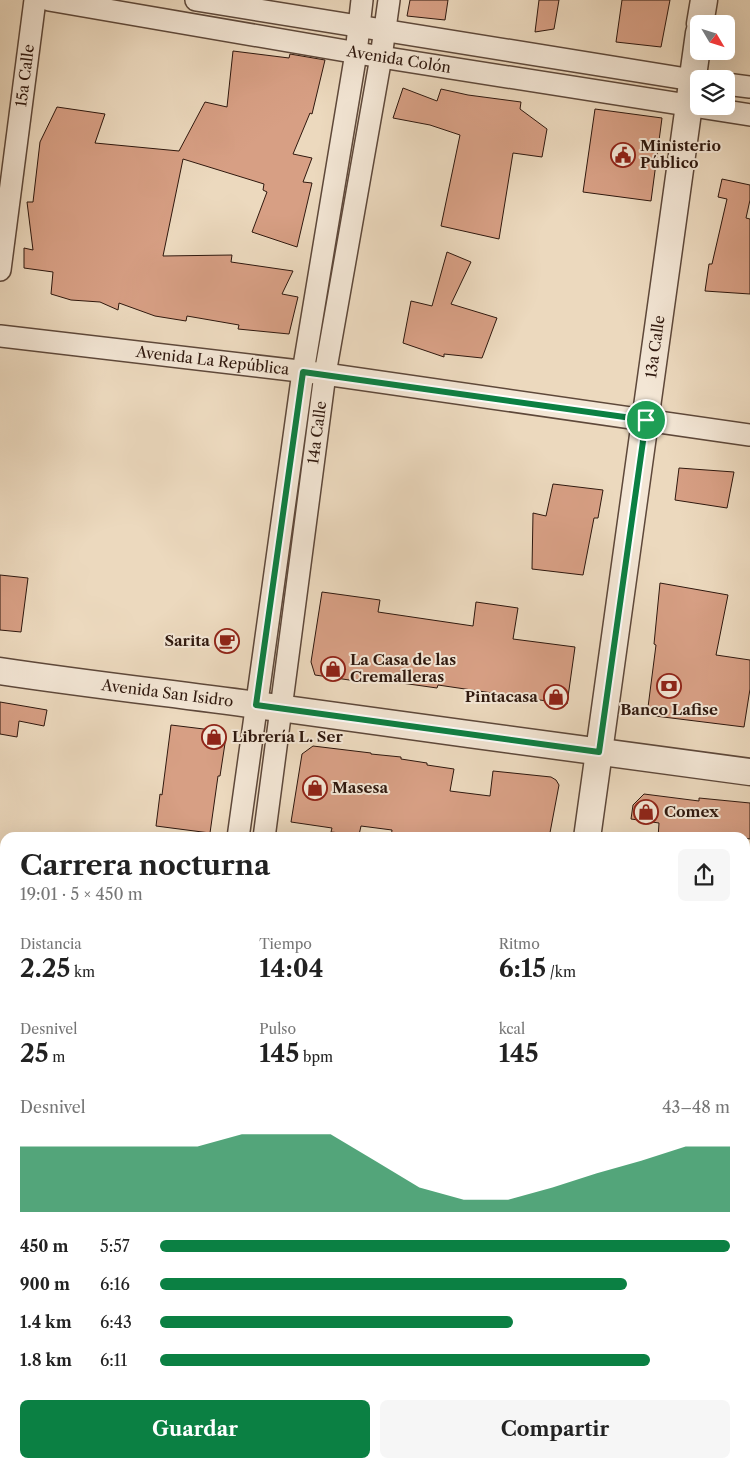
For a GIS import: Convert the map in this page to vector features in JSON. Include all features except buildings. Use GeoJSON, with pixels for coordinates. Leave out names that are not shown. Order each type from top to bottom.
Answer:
{"type":"FeatureCollection","features":[{"type":"Feature","properties":{"kind":"street","name":"15a Calle"},"geometry":{"type":"LineString","coordinates":[[0,270],[35,0]]}},
{"type":"Feature","properties":{"kind":"street","name":"Avenida Colón"},"geometry":{"type":"LineString","coordinates":[[49,0],[356,53],[750,115]]}},
{"type":"Feature","properties":{"kind":"street","name":"Avenida Colón"},"geometry":{"type":"LineString","coordinates":[[196,0],[690,79]]}},
{"type":"Feature","properties":{"kind":"street","name":"14a Calle"},"geometry":{"type":"LineString","coordinates":[[264,832],[269,706],[303,372],[356,53],[362,0]]}},
{"type":"Feature","properties":{"kind":"street","name":"14a Calle"},"geometry":{"type":"LineString","coordinates":[[239,832],[269,706],[381,57],[389,0]]}},
{"type":"Feature","properties":{"kind":"street"},"geometry":{"type":"LineString","coordinates":[[702,15],[704,0]]}},
{"type":"Feature","properties":{"kind":"street"},"geometry":{"type":"LineString","coordinates":[[735,85],[750,87]]}},
{"type":"Feature","properties":{"kind":"street","name":"13a Calle"},"geometry":{"type":"LineString","coordinates":[[588,832],[690,99]]}},
{"type":"Feature","properties":{"kind":"street","name":"Avenida La República"},"geometry":{"type":"LineString","coordinates":[[0,336],[325,374],[750,436]]}},
{"type":"Feature","properties":{"kind":"street","name":"Avenida San Isidro"},"geometry":{"type":"LineString","coordinates":[[0,671],[114,688],[269,706],[750,772]]}},
{"type":"Feature","properties":{"kind":"place","name":"Ministerio Público"},"geometry":{"type":"Point","coordinates":[623,155]}},
{"type":"Feature","properties":{"kind":"place","name":"Sarita"},"geometry":{"type":"Point","coordinates":[227,641]}},
{"type":"Feature","properties":{"kind":"place","name":"La Casa de las Cremalleras"},"geometry":{"type":"Point","coordinates":[333,669]}},
{"type":"Feature","properties":{"kind":"place","name":"Banco Lafise"},"geometry":{"type":"Point","coordinates":[669,686]}},
{"type":"Feature","properties":{"kind":"place","name":"Pintacasa"},"geometry":{"type":"Point","coordinates":[556,697]}},
{"type":"Feature","properties":{"kind":"place","name":"Librería L. Ser"},"geometry":{"type":"Point","coordinates":[214,737]}},
{"type":"Feature","properties":{"kind":"place","name":"Masesa"},"geometry":{"type":"Point","coordinates":[315,788]}},
{"type":"Feature","properties":{"kind":"place","name":"Comex"},"geometry":{"type":"Point","coordinates":[646,812]}},
{"type":"Feature","properties":{"kind":"route"},"geometry":{"type":"LineString","coordinates":[[303,372],[646,420],[599,752],[256,705],[303,372]]}}]}
